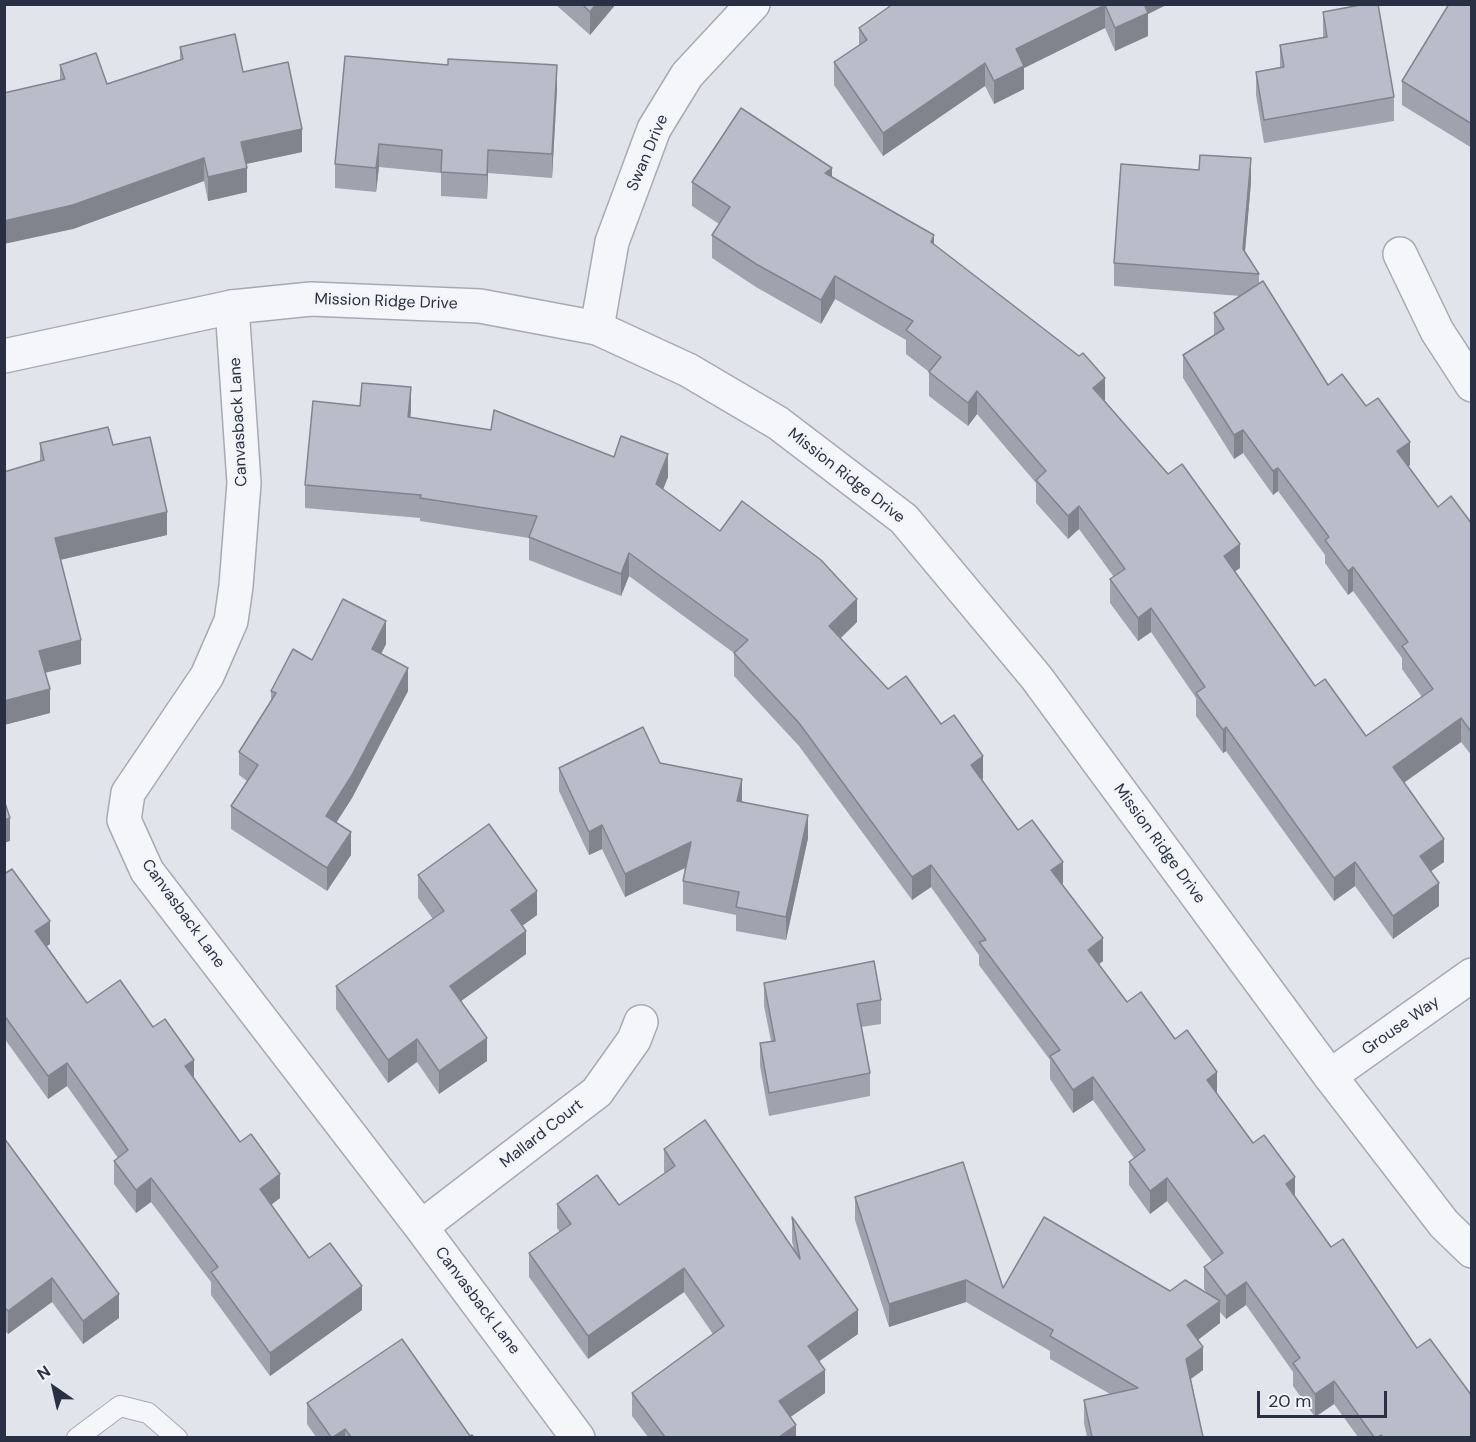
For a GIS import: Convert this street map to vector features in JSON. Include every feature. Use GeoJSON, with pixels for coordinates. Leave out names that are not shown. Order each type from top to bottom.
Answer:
{"type":"FeatureCollection","features":[{"type":"Feature","properties":{"kind":"street","name":"Swan Drive"},"geometry":{"type":"LineString","coordinates":[[597,328],[612,242],[654,129],[687,75],[753,4]]}},
{"type":"Feature","properties":{"kind":"street"},"geometry":{"type":"LineString","coordinates":[[1400,254],[1437,331],[1472,385]]}},
{"type":"Feature","properties":{"kind":"street","name":"Mission Ridge Drive"},"geometry":{"type":"LineString","coordinates":[[4,356],[232,307],[311,299],[480,306],[597,328],[688,370],[778,423],[904,519],[1036,677],[1330,1076],[1444,1224],[1472,1251]]}},
{"type":"Feature","properties":{"kind":"street","name":"Canvasback Lane"},"geometry":{"type":"LineString","coordinates":[[232,307],[244,483],[231,621],[207,676],[128,793],[124,819],[147,871],[421,1227],[578,1437]]}},
{"type":"Feature","properties":{"kind":"street","name":"Grouse Way"},"geometry":{"type":"LineString","coordinates":[[1330,1076],[1472,975]]}},
{"type":"Feature","properties":{"kind":"street","name":"Mallard Court"},"geometry":{"type":"LineString","coordinates":[[421,1227],[597,1092],[634,1040],[641,1022]]}},
{"type":"Feature","properties":{"kind":"lane"},"geometry":{"type":"LineString","coordinates":[[77,1437],[120,1406],[148,1413],[177,1437]]}},
{"type":"Feature","properties":{"kind":"building"},"geometry":{"type":"Polygon","coordinates":[[[582,4],[596,4],[590,12],[582,4]]]}},
{"type":"Feature","properties":{"kind":"building"},"geometry":{"type":"Polygon","coordinates":[[[893,4],[1144,4],[1148,13],[1115,28],[1105,5],[1016,49],[1024,66],[994,81],[985,63],[883,133],[834,62],[867,40],[859,28],[893,4]]]}},
{"type":"Feature","properties":{"kind":"building"},"geometry":{"type":"Polygon","coordinates":[[[1378,4],[1394,97],[1264,120],[1256,72],[1284,67],[1280,45],[1327,37],[1323,12],[1378,4]]]}},
{"type":"Feature","properties":{"kind":"building"},"geometry":{"type":"Polygon","coordinates":[[[1449,4],[1472,4],[1472,124],[1402,81],[1449,4]]]}},
{"type":"Feature","properties":{"kind":"building"},"geometry":{"type":"Polygon","coordinates":[[[235,34],[243,72],[288,62],[302,129],[241,142],[247,168],[208,177],[204,158],[73,205],[4,221],[4,93],[65,79],[60,65],[96,53],[107,84],[183,59],[180,47],[235,34]]]}},
{"type":"Feature","properties":{"kind":"building"},"geometry":{"type":"Polygon","coordinates":[[[345,56],[448,65],[448,59],[557,65],[552,154],[488,150],[487,175],[441,172],[442,150],[379,144],[376,168],[335,164],[345,56]]]}},
{"type":"Feature","properties":{"kind":"building"},"geometry":{"type":"Polygon","coordinates":[[[741,108],[832,168],[825,173],[934,235],[931,242],[1079,356],[1083,353],[1105,378],[1093,388],[1168,474],[1182,464],[1240,544],[1224,556],[1315,686],[1325,679],[1366,736],[1433,689],[1402,646],[1408,642],[1353,567],[1348,571],[1325,540],[1329,537],[1278,468],[1273,471],[1243,430],[1234,435],[1183,355],[1224,329],[1214,313],[1263,281],[1328,385],[1342,374],[1366,406],[1378,398],[1410,442],[1397,451],[1438,507],[1451,496],[1472,524],[1472,733],[1461,718],[1393,767],[1444,839],[1420,856],[1439,883],[1393,916],[1355,862],[1334,878],[1226,727],[1223,730],[1196,693],[1205,687],[1151,608],[1138,618],[1110,579],[1125,569],[1079,506],[1068,516],[1036,480],[1046,471],[977,391],[968,403],[929,372],[941,357],[906,330],[913,321],[835,276],[821,300],[756,264],[712,235],[730,207],[692,182],[741,108]]]}},
{"type":"Feature","properties":{"kind":"building"},"geometry":{"type":"Polygon","coordinates":[[[1200,155],[1251,158],[1243,249],[1259,274],[1114,263],[1121,164],[1199,170],[1200,155]]]}},
{"type":"Feature","properties":{"kind":"building"},"geometry":{"type":"Polygon","coordinates":[[[362,383],[411,387],[408,417],[491,430],[494,410],[614,457],[621,436],[668,454],[656,484],[720,531],[742,501],[821,560],[857,599],[829,626],[888,689],[906,676],[941,724],[954,715],[983,756],[971,765],[1018,830],[1032,820],[1063,862],[1051,870],[1103,938],[1088,950],[1127,1002],[1141,992],[1175,1039],[1187,1030],[1217,1072],[1207,1080],[1253,1143],[1264,1135],[1295,1177],[1286,1184],[1331,1247],[1343,1239],[1417,1348],[1430,1339],[1472,1396],[1472,1437],[1383,1437],[1381,1435],[1374,1437],[1334,1381],[1315,1394],[1293,1363],[1300,1358],[1246,1282],[1226,1296],[1204,1267],[1223,1253],[1167,1178],[1150,1191],[1129,1162],[1145,1150],[1093,1077],[1073,1090],[1050,1056],[1060,1050],[979,942],[986,940],[931,865],[912,877],[799,723],[734,653],[748,640],[629,553],[621,574],[529,537],[537,516],[420,498],[421,495],[305,485],[313,401],[360,406],[362,383]]]}},
{"type":"Feature","properties":{"kind":"building"},"geometry":{"type":"Polygon","coordinates":[[[108,427],[113,445],[150,437],[167,512],[55,538],[81,640],[39,651],[50,689],[4,701],[4,472],[44,460],[40,443],[108,427]]]}},
{"type":"Feature","properties":{"kind":"building"},"geometry":{"type":"Polygon","coordinates":[[[343,599],[386,621],[372,649],[408,668],[352,775],[326,816],[351,832],[327,868],[231,806],[258,765],[239,752],[276,693],[271,691],[293,649],[312,660],[343,599]]]}},
{"type":"Feature","properties":{"kind":"building"},"geometry":{"type":"Polygon","coordinates":[[[643,727],[660,763],[742,779],[737,801],[808,815],[786,917],[736,907],[739,892],[683,881],[691,842],[625,874],[602,825],[589,832],[559,768],[643,727]]]}},
{"type":"Feature","properties":{"kind":"building"},"geometry":{"type":"Polygon","coordinates":[[[4,800],[10,818],[4,820],[4,800]]]}},
{"type":"Feature","properties":{"kind":"building"},"geometry":{"type":"Polygon","coordinates":[[[489,824],[537,891],[511,910],[526,931],[450,986],[487,1038],[439,1071],[417,1039],[388,1060],[336,986],[444,911],[418,875],[489,824]]]}},
{"type":"Feature","properties":{"kind":"building"},"geometry":{"type":"Polygon","coordinates":[[[12,869],[50,921],[35,931],[87,1003],[120,980],[153,1027],[165,1019],[194,1060],[185,1066],[240,1142],[251,1134],[280,1174],[260,1189],[309,1258],[330,1243],[362,1286],[270,1353],[211,1272],[218,1267],[151,1178],[136,1190],[114,1161],[128,1150],[67,1063],[48,1076],[4,1015],[4,874],[12,869]]]}},
{"type":"Feature","properties":{"kind":"building"},"geometry":{"type":"Polygon","coordinates":[[[874,961],[881,1000],[857,1004],[870,1073],[769,1093],[760,1043],[775,1041],[764,983],[874,961]]]}},
{"type":"Feature","properties":{"kind":"building"},"geometry":{"type":"Polygon","coordinates":[[[705,1120],[800,1259],[792,1217],[858,1310],[808,1346],[825,1370],[779,1401],[796,1425],[779,1437],[665,1437],[632,1393],[724,1326],[684,1268],[588,1336],[529,1253],[571,1224],[557,1204],[597,1175],[619,1205],[675,1166],[664,1149],[705,1120]]]}},
{"type":"Feature","properties":{"kind":"building"},"geometry":{"type":"Polygon","coordinates":[[[4,1138],[119,1294],[83,1321],[52,1278],[8,1311],[4,1307],[4,1138]]]}},
{"type":"Feature","properties":{"kind":"building"},"geometry":{"type":"Polygon","coordinates":[[[963,1162],[1003,1288],[1044,1217],[1170,1291],[1185,1280],[1220,1301],[1187,1325],[1203,1347],[1186,1359],[1203,1437],[1092,1437],[1084,1400],[1138,1388],[1050,1336],[1053,1330],[966,1280],[889,1304],[855,1197],[963,1162]]]}},
{"type":"Feature","properties":{"kind":"building"},"geometry":{"type":"Polygon","coordinates":[[[402,1339],[470,1436],[474,1437],[351,1437],[345,1429],[331,1437],[307,1403],[402,1339]]]}}]}
